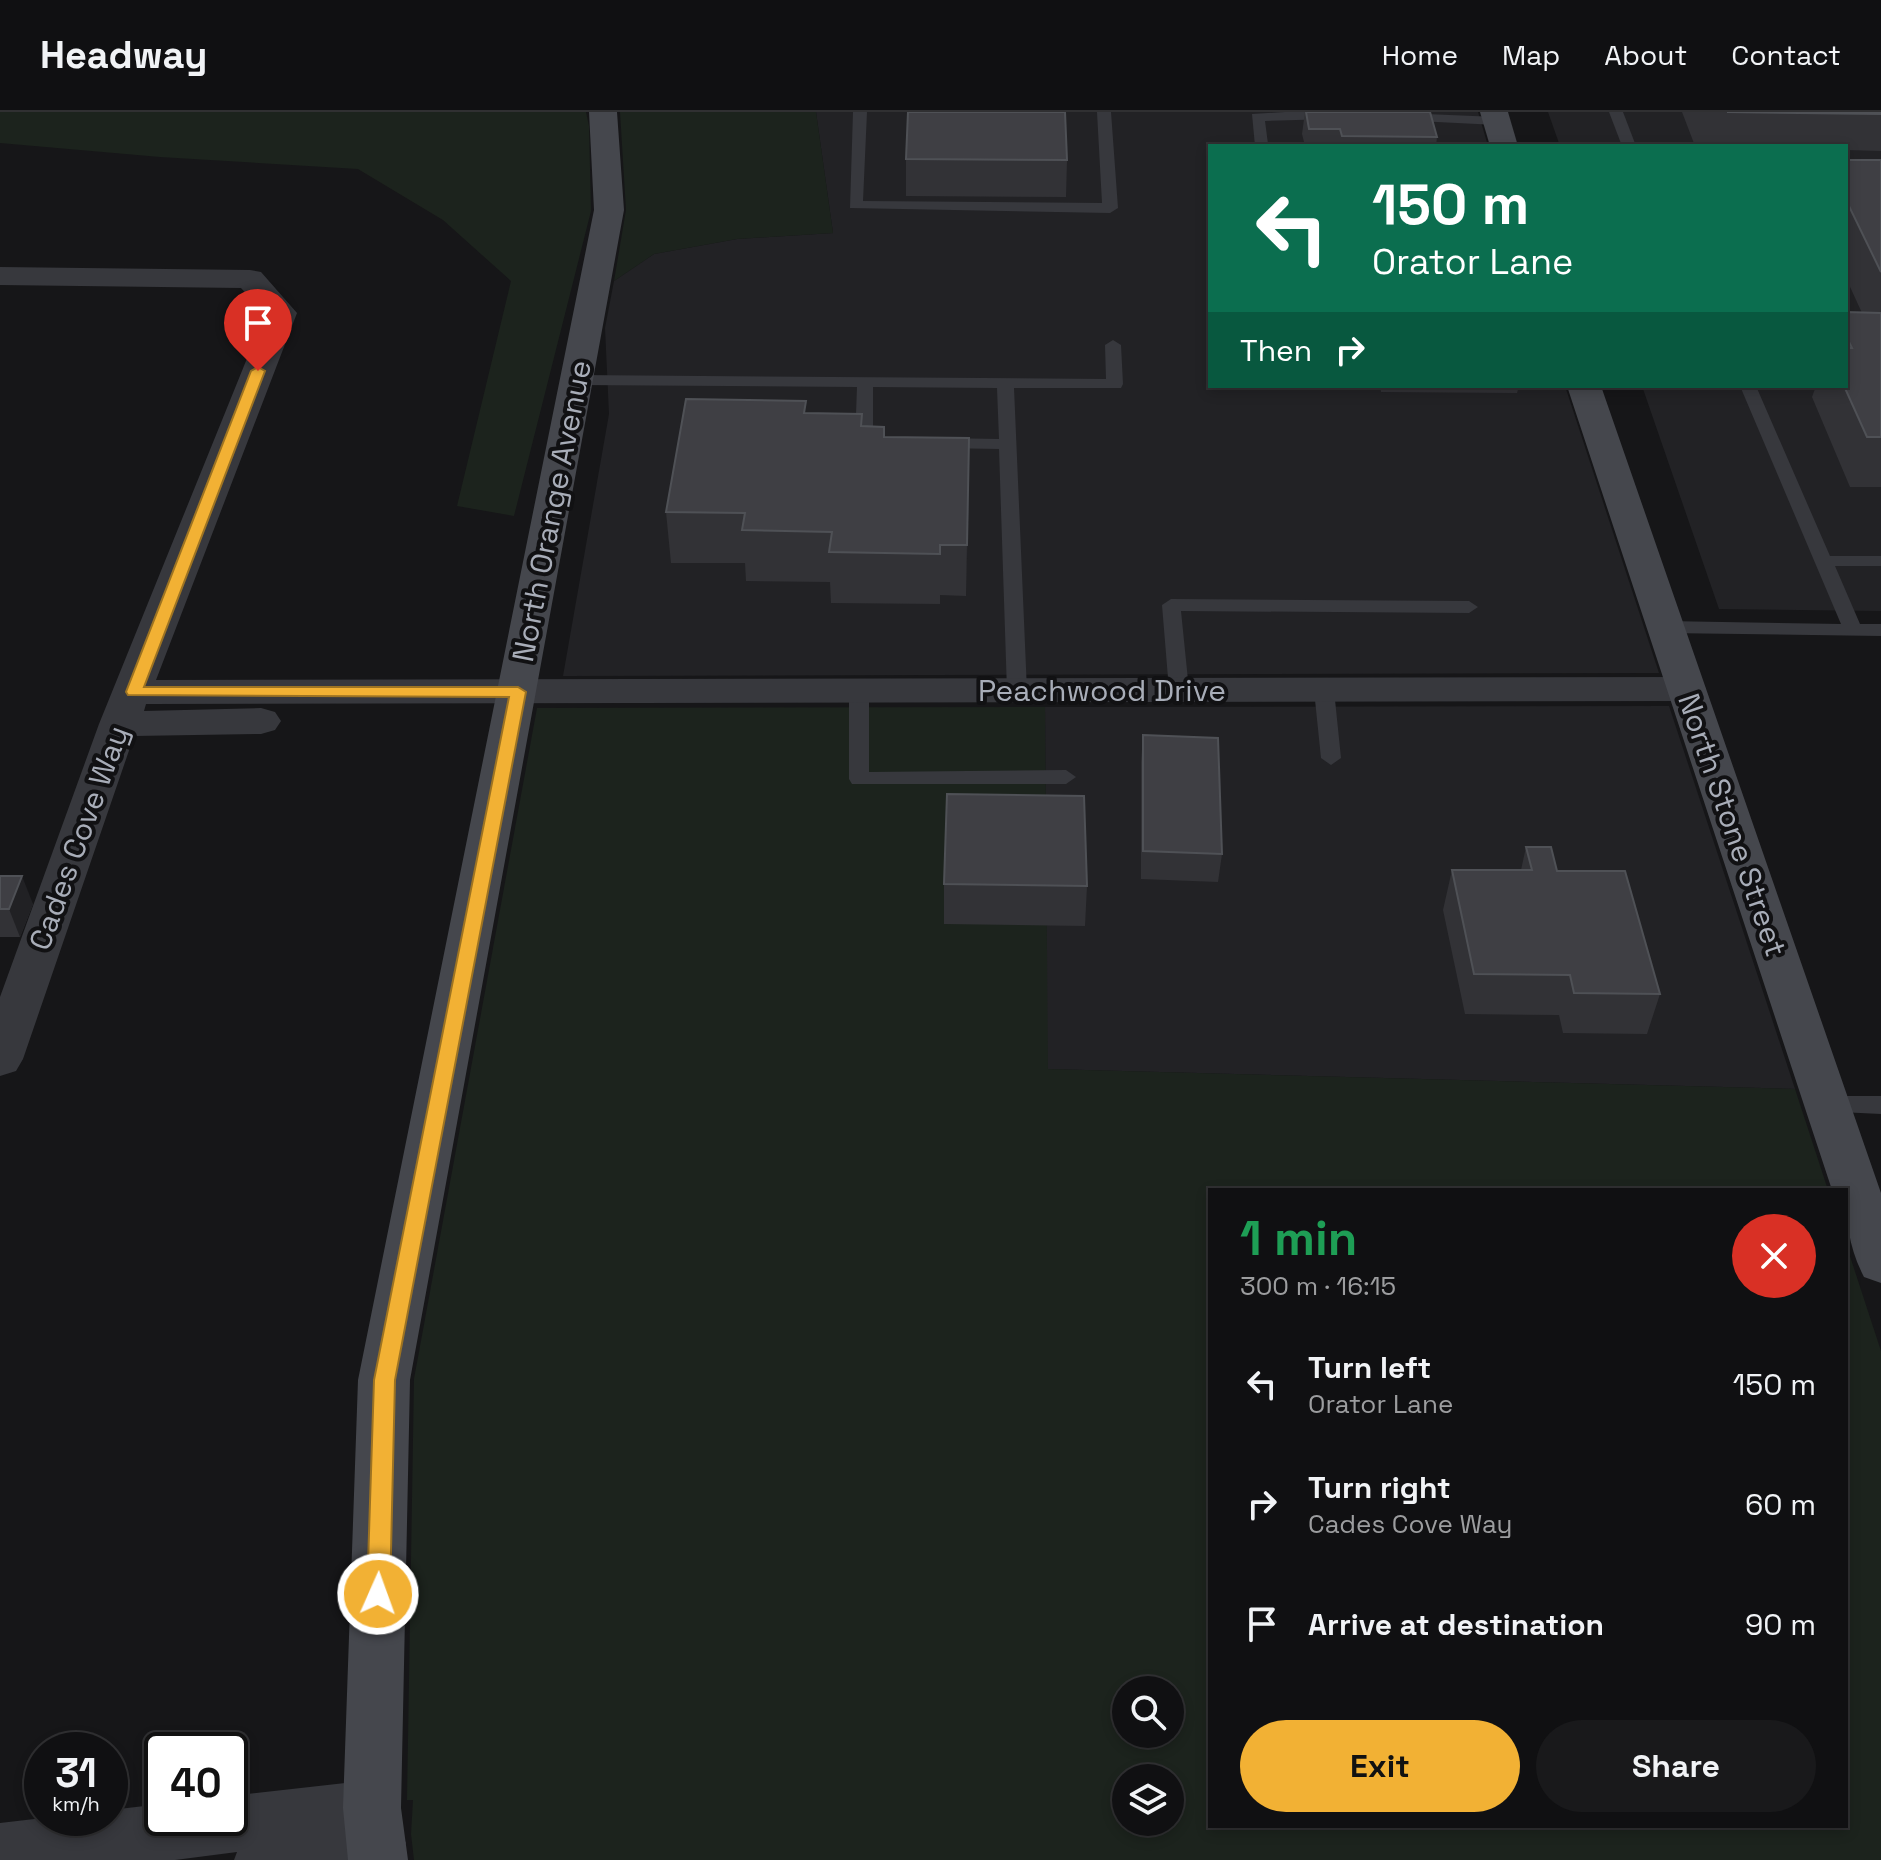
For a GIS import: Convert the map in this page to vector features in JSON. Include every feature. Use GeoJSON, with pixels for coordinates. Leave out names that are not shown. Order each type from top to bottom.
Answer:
{"type":"FeatureCollection","features":[{"type":"Feature","properties":{"kind":"street","name":"North Orange Avenue"},"geometry":{"type":"LineString","coordinates":[[375,1837],[384,1380],[609,210],[603,112]]}},
{"type":"Feature","properties":{"kind":"street","name":"Cades Cove Way"},"geometry":{"type":"LineString","coordinates":[[0,276],[250,279],[281,313],[127,708],[0,1059]]}},
{"type":"Feature","properties":{"kind":"street","name":"North Stone Street"},"geometry":{"type":"LineString","coordinates":[[1585,388],[1881,1263]]}},
{"type":"Feature","properties":{"kind":"street","name":"Peachwood Drive"},"geometry":{"type":"LineString","coordinates":[[127,708],[516,704],[859,691],[1687,689]]}},
{"type":"Feature","properties":{"kind":"street"},"geometry":{"type":"LineString","coordinates":[[0,1852],[375,1837]]}},
{"type":"Feature","properties":{"kind":"street"},"geometry":{"type":"LineString","coordinates":[[264,1860],[375,1837]]}},
{"type":"Feature","properties":{"kind":"lane"},"geometry":{"type":"LineString","coordinates":[[860,112],[855,205],[1110,208],[1104,112]]}},
{"type":"Feature","properties":{"kind":"lane"},"geometry":{"type":"LineString","coordinates":[[1616,112],[1628,144]]}},
{"type":"Feature","properties":{"kind":"lane"},"geometry":{"type":"LineString","coordinates":[[1261,144],[1257,117],[1341,115]]}},
{"type":"Feature","properties":{"kind":"lane"},"geometry":{"type":"LineString","coordinates":[[1388,115],[1499,126]]}},
{"type":"Feature","properties":{"kind":"lane"},"geometry":{"type":"LineString","coordinates":[[577,380],[1115,384],[1113,345]]}},
{"type":"Feature","properties":{"kind":"lane"},"geometry":{"type":"LineString","coordinates":[[865,382],[864,442],[895,442]]}},
{"type":"Feature","properties":{"kind":"lane"},"geometry":{"type":"LineString","coordinates":[[1005,383],[1017,691]]}},
{"type":"Feature","properties":{"kind":"lane"},"geometry":{"type":"LineString","coordinates":[[1749,388],[1853,629]]}},
{"type":"Feature","properties":{"kind":"lane"},"geometry":{"type":"LineString","coordinates":[[927,443],[1005,444]]}},
{"type":"Feature","properties":{"kind":"lane"},"geometry":{"type":"LineString","coordinates":[[1823,561],[1881,561]]}},
{"type":"Feature","properties":{"kind":"lane"},"geometry":{"type":"LineString","coordinates":[[1179,690],[1171,605],[1469,607]]}},
{"type":"Feature","properties":{"kind":"lane"},"geometry":{"type":"LineString","coordinates":[[1665,627],[1881,630]]}},
{"type":"Feature","properties":{"kind":"lane"},"geometry":{"type":"LineString","coordinates":[[1324,690],[1331,758]]}},
{"type":"Feature","properties":{"kind":"lane"},"geometry":{"type":"LineString","coordinates":[[859,691],[859,779],[1066,777]]}},
{"type":"Feature","properties":{"kind":"lane"},"geometry":{"type":"LineString","coordinates":[[1827,1105],[1881,1105]]}},
{"type":"Feature","properties":{"kind":"shaded area"},"geometry":{"type":"Polygon","coordinates":[[[0,112],[586,112],[591,211],[514,516],[457,506],[511,281],[443,220],[358,169],[0,143],[0,112]]]}},
{"type":"Feature","properties":{"kind":"shaded area"},"geometry":{"type":"Polygon","coordinates":[[[620,112],[816,112],[833,233],[737,239],[654,254],[614,281],[626,210],[620,112]]]}},
{"type":"Feature","properties":{"kind":"shaded area"},"geometry":{"type":"Polygon","coordinates":[[[816,112],[1478,112],[1487,144],[1208,144],[1208,388],[1566,388],[1659,673],[563,676],[609,414],[605,328],[614,281],[654,254],[737,239],[833,233],[816,112]]]}},
{"type":"Feature","properties":{"kind":"shaded area"},"geometry":{"type":"Polygon","coordinates":[[[1548,112],[1881,112],[1881,611],[1719,609],[1643,388],[1848,388],[1848,144],[1559,144],[1548,112]]]}},
{"type":"Feature","properties":{"kind":"shaded area"},"geometry":{"type":"Polygon","coordinates":[[[1669,706],[1795,1089],[1047,1069],[1045,707],[1669,706]]]}},
{"type":"Feature","properties":{"kind":"shaded area"},"geometry":{"type":"Polygon","coordinates":[[[1045,707],[1048,1069],[1795,1089],[1827,1188],[1208,1188],[1208,1828],[1848,1828],[1848,1250],[1881,1351],[1881,1860],[414,1860],[411,1834],[413,1800],[407,1800],[414,1379],[537,708],[1045,707]]]}},
{"type":"Feature","properties":{"kind":"building"},"geometry":{"type":"Polygon","coordinates":[[[908,112],[1065,112],[1067,160],[906,159],[908,112]]]}},
{"type":"Feature","properties":{"kind":"building"},"geometry":{"type":"Polygon","coordinates":[[[1306,112],[1430,112],[1437,137],[1342,136],[1340,129],[1309,129],[1306,112]]]}},
{"type":"Feature","properties":{"kind":"building"},"geometry":{"type":"Polygon","coordinates":[[[1727,112],[1881,112],[1881,114],[1727,112]]]}},
{"type":"Feature","properties":{"kind":"building"},"geometry":{"type":"Polygon","coordinates":[[[1848,160],[1881,160],[1881,272],[1848,204],[1848,160]]]}},
{"type":"Feature","properties":{"kind":"building"},"geometry":{"type":"Polygon","coordinates":[[[1848,312],[1881,313],[1881,437],[1867,437],[1845,388],[1848,388],[1848,348],[1852,348],[1848,340],[1848,312]]]}},
{"type":"Feature","properties":{"kind":"building"},"geometry":{"type":"Polygon","coordinates":[[[686,399],[806,401],[804,413],[862,414],[861,426],[884,427],[884,437],[969,438],[967,545],[940,545],[940,554],[829,552],[832,532],[742,530],[745,513],[666,512],[686,399]]]}},
{"type":"Feature","properties":{"kind":"building"},"geometry":{"type":"Polygon","coordinates":[[[1143,735],[1218,738],[1222,854],[1143,851],[1143,735]]]}},
{"type":"Feature","properties":{"kind":"building"},"geometry":{"type":"Polygon","coordinates":[[[947,794],[1084,796],[1087,886],[944,884],[947,794]]]}},
{"type":"Feature","properties":{"kind":"building"},"geometry":{"type":"Polygon","coordinates":[[[1526,847],[1551,847],[1557,871],[1625,871],[1660,994],[1574,993],[1570,975],[1474,974],[1452,870],[1532,870],[1526,847]]]}},
{"type":"Feature","properties":{"kind":"building"},"geometry":{"type":"Polygon","coordinates":[[[0,876],[22,876],[9,909],[0,909],[0,876]]]}},
{"type":"Feature","properties":{"kind":"route"},"geometry":{"type":"LineString","coordinates":[[258,371],[134,692],[518,692],[384,1380],[378,1594]]}}]}
